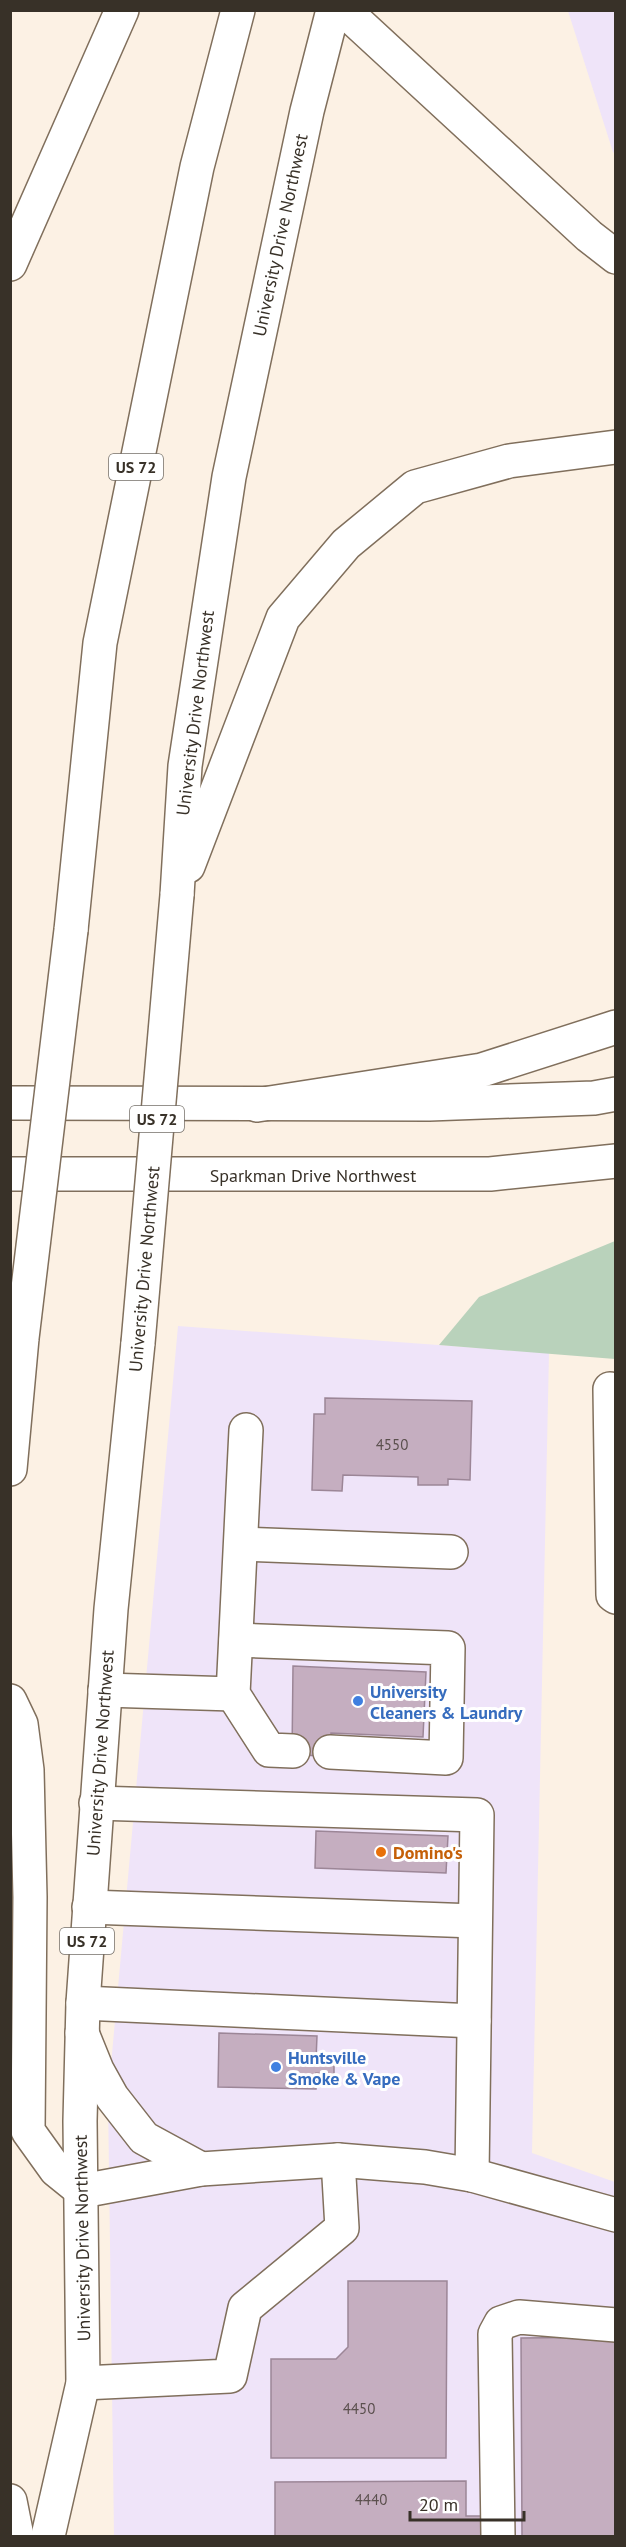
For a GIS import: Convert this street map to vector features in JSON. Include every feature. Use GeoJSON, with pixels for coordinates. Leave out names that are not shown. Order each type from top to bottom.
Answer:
{"type":"FeatureCollection","features":[{"type":"Feature","properties":{"kind":"main road"},"geometry":{"type":"LineString","coordinates":[[10,264],[123,10]]}},
{"type":"Feature","properties":{"kind":"main road","name":"US 72"},"geometry":{"type":"LineString","coordinates":[[10,1469],[22,1338],[71,930],[100,643],[197,167],[238,10]]}},
{"type":"Feature","properties":{"kind":"main road","name":"University Drive Northwest"},"geometry":{"type":"LineString","coordinates":[[48,2536],[83,2383],[83,2018],[89,1907],[105,1690],[177,895],[185,766],[229,477],[307,111],[333,10]]}},
{"type":"Feature","properties":{"kind":"main road"},"geometry":{"type":"LineString","coordinates":[[344,10],[589,236],[615,257]]}},
{"type":"Feature","properties":{"kind":"main road"},"geometry":{"type":"LineString","coordinates":[[177,895],[283,618],[346,544],[415,487],[509,461],[615,447]]}},
{"type":"Feature","properties":{"kind":"main road"},"geometry":{"type":"LineString","coordinates":[[257,1105],[482,1070],[615,1027]]}},
{"type":"Feature","properties":{"kind":"main road"},"geometry":{"type":"LineString","coordinates":[[10,1103],[429,1104],[594,1098],[615,1094]]}},
{"type":"Feature","properties":{"kind":"main road","name":"Sparkman Drive Northwest"},"geometry":{"type":"LineString","coordinates":[[10,1174],[490,1174],[615,1161]]}},
{"type":"Feature","properties":{"kind":"main road"},"geometry":{"type":"LineString","coordinates":[[610,1389],[613,1595],[615,1597]]}},
{"type":"Feature","properties":{"kind":"main road"},"geometry":{"type":"LineString","coordinates":[[246,1430],[233,1694],[269,1750],[293,1751]]}},
{"type":"Feature","properties":{"kind":"main road"},"geometry":{"type":"LineString","coordinates":[[241,1544],[451,1552]]}},
{"type":"Feature","properties":{"kind":"main road"},"geometry":{"type":"LineString","coordinates":[[236,1640],[448,1648],[446,1758],[330,1752]]}},
{"type":"Feature","properties":{"kind":"main road"},"geometry":{"type":"LineString","coordinates":[[105,1690],[233,1694]]}},
{"type":"Feature","properties":{"kind":"main road"},"geometry":{"type":"LineString","coordinates":[[10,1701],[21,1724],[27,1770],[30,1897],[28,2131],[56,2170],[82,2191],[201,2169],[338,2160],[425,2167],[472,2175],[615,2215]]}},
{"type":"Feature","properties":{"kind":"main road"},"geometry":{"type":"LineString","coordinates":[[96,1803],[477,1815],[472,2175]]}},
{"type":"Feature","properties":{"kind":"main road"},"geometry":{"type":"LineString","coordinates":[[89,1907],[475,1921]]}},
{"type":"Feature","properties":{"kind":"main road"},"geometry":{"type":"LineString","coordinates":[[201,2169],[144,2138],[112,2097],[97,2070],[83,2018],[474,2021]]}},
{"type":"Feature","properties":{"kind":"main road"},"geometry":{"type":"LineString","coordinates":[[83,2383],[230,2376],[245,2308],[342,2228],[338,2160]]}},
{"type":"Feature","properties":{"kind":"main road"},"geometry":{"type":"LineString","coordinates":[[498,2536],[495,2334],[501,2323],[519,2317],[615,2325]]}},
{"type":"Feature","properties":{"kind":"main road"},"geometry":{"type":"LineString","coordinates":[[10,2500],[17,2536]]}},
{"type":"Feature","properties":{"kind":"shaded area"},"geometry":{"type":"Polygon","coordinates":[[[568,11],[615,11],[615,154],[613,152],[568,11]]]}},
{"type":"Feature","properties":{"kind":"shaded area"},"geometry":{"type":"Polygon","coordinates":[[[178,1326],[549,1353],[532,2153],[615,2182],[615,2536],[114,2536],[108,2098],[178,1326]]]}},
{"type":"Feature","properties":{"kind":"green space"},"geometry":{"type":"Polygon","coordinates":[[[615,1241],[615,1359],[439,1345],[479,1297],[615,1241]]]}},
{"type":"Feature","properties":{"kind":"building"},"geometry":{"type":"Polygon","coordinates":[[[325,1398],[472,1401],[470,1480],[448,1479],[448,1485],[418,1485],[418,1477],[343,1475],[342,1491],[312,1490],[314,1414],[325,1414],[325,1398]]]}},
{"type":"Feature","properties":{"kind":"building","name":"University Cleaners & Laundry"},"geometry":{"type":"Polygon","coordinates":[[[293,1666],[426,1672],[423,1737],[331,1733],[330,1756],[292,1755],[293,1666]]]}},
{"type":"Feature","properties":{"kind":"building","name":"Domino's"},"geometry":{"type":"Polygon","coordinates":[[[316,1831],[448,1836],[446,1873],[315,1868],[316,1831]]]}},
{"type":"Feature","properties":{"kind":"building","name":"Huntsville Smoke & Vape"},"geometry":{"type":"Polygon","coordinates":[[[219,2033],[317,2036],[316,2060],[334,2061],[334,2074],[316,2073],[316,2089],[218,2087],[219,2033]]]}},
{"type":"Feature","properties":{"kind":"building"},"geometry":{"type":"Polygon","coordinates":[[[348,2281],[447,2281],[446,2458],[271,2458],[271,2359],[336,2359],[348,2347],[348,2281]]]}},
{"type":"Feature","properties":{"kind":"building"},"geometry":{"type":"Polygon","coordinates":[[[616,2337],[616,2536],[522,2536],[521,2338],[616,2337]]]}},
{"type":"Feature","properties":{"kind":"building"},"geometry":{"type":"Polygon","coordinates":[[[466,2481],[466,2516],[484,2516],[484,2536],[275,2536],[275,2482],[466,2481]]]}},
{"type":"Feature","properties":{"kind":"place","name":"University Cleaners & Laundry"},"geometry":{"type":"Point","coordinates":[358,1701]}},
{"type":"Feature","properties":{"kind":"place","name":"Domino's"},"geometry":{"type":"Point","coordinates":[381,1852]}},
{"type":"Feature","properties":{"kind":"place","name":"Huntsville Smoke & Vape"},"geometry":{"type":"Point","coordinates":[276,2067]}}]}
